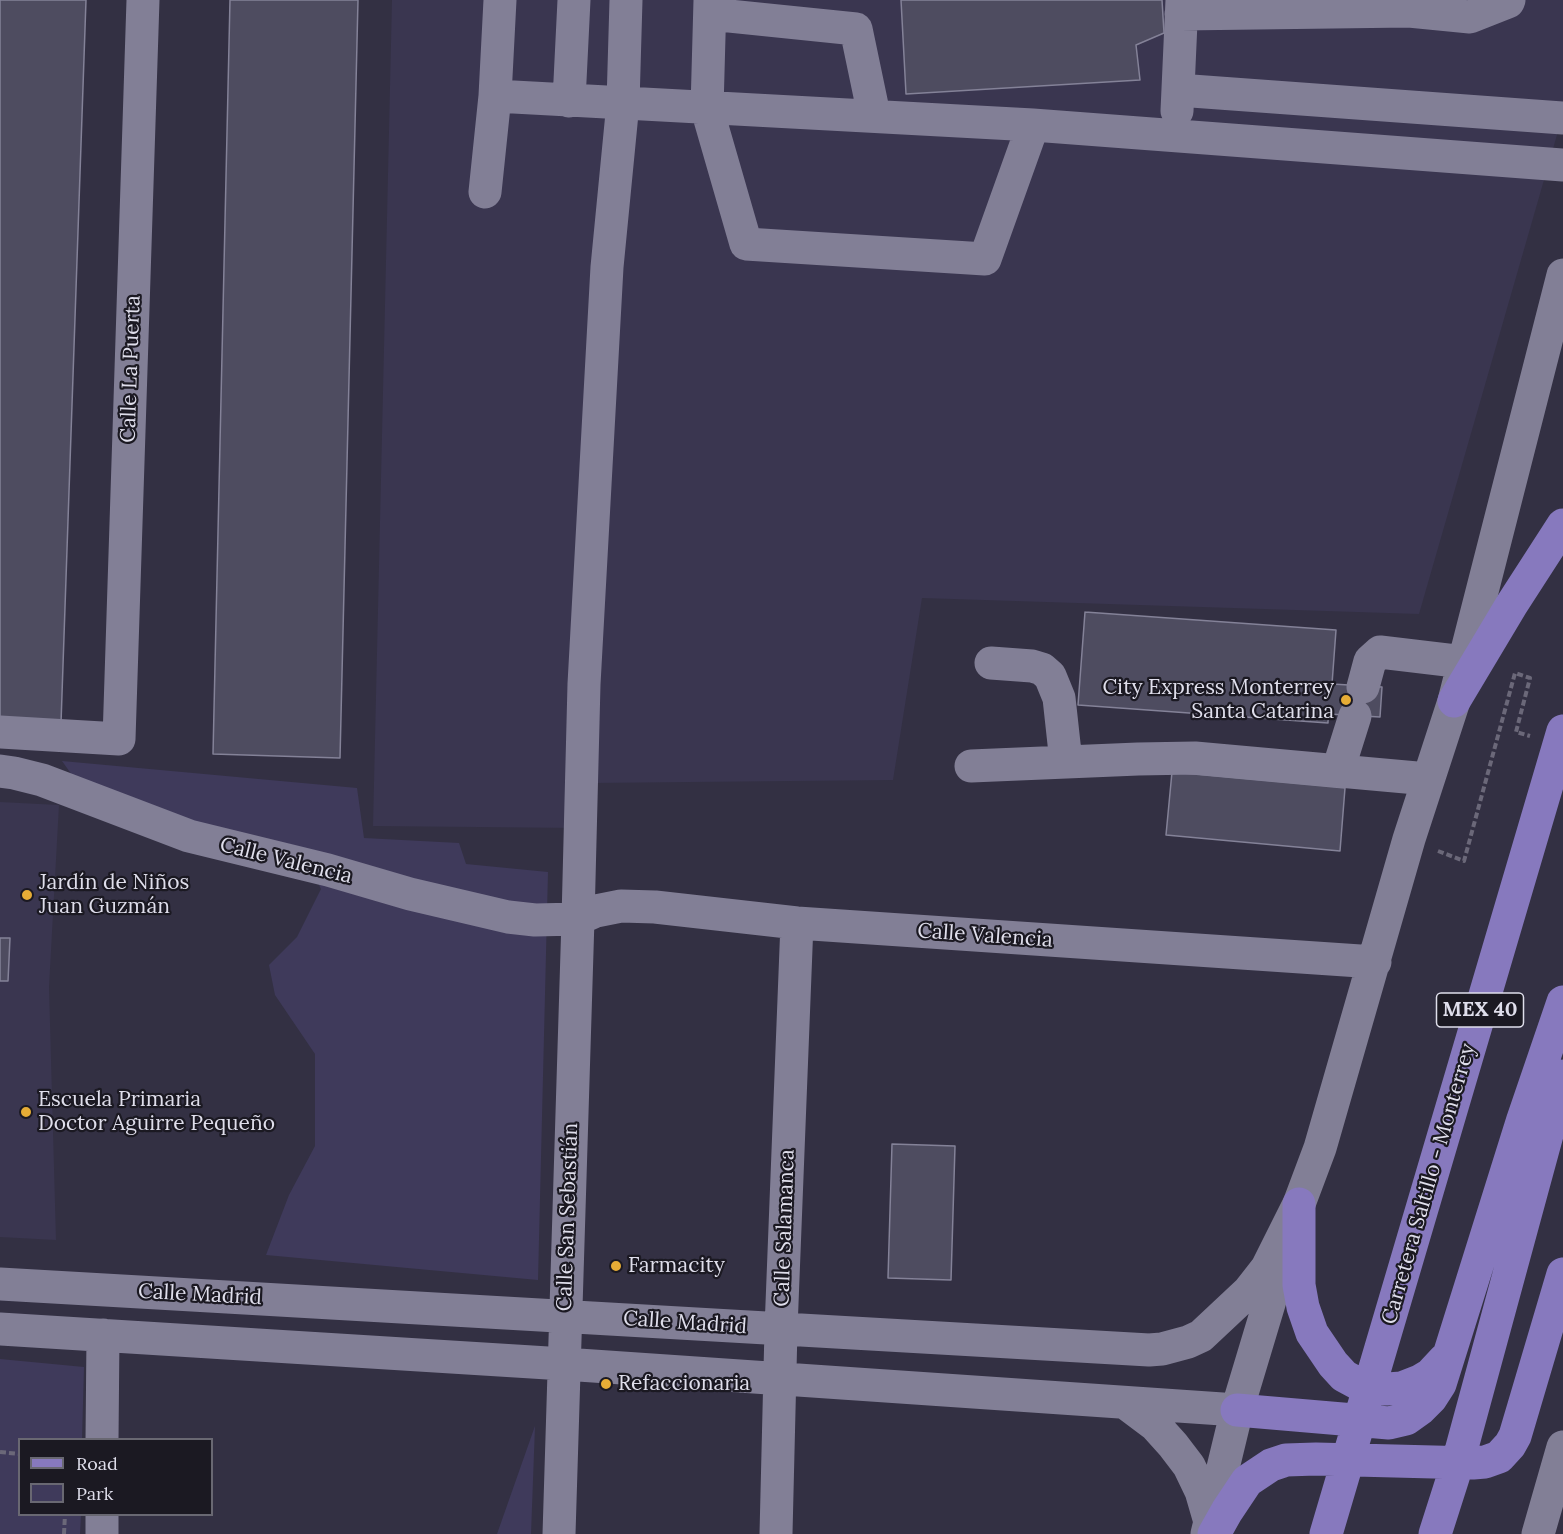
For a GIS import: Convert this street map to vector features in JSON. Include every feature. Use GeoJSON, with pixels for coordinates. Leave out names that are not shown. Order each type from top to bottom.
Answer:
{"type":"FeatureCollection","features":[{"type":"Feature","properties":{"kind":"main road"},"geometry":{"type":"LineString","coordinates":[[1454,702],[1512,604],[1563,525]]}},
{"type":"Feature","properties":{"kind":"main road","name":"Carretera Saltillo - Monterrey"},"geometry":{"type":"LineString","coordinates":[[1326,1534],[1563,731]]}},
{"type":"Feature","properties":{"kind":"main road"},"geometry":{"type":"LineString","coordinates":[[1237,1410],[1389,1423],[1399,1422],[1420,1409],[1431,1398],[1440,1384],[1563,1002]]}},
{"type":"Feature","properties":{"kind":"main road"},"geometry":{"type":"LineString","coordinates":[[1435,1534],[1458,1462],[1563,1076]]}},
{"type":"Feature","properties":{"kind":"main road"},"geometry":{"type":"LineString","coordinates":[[1299,1204],[1299,1285],[1303,1307],[1316,1340],[1338,1370],[1344,1376],[1374,1389],[1402,1388],[1430,1375],[1448,1355]]}},
{"type":"Feature","properties":{"kind":"main road"},"geometry":{"type":"LineString","coordinates":[[1211,1530],[1247,1481],[1271,1465],[1286,1460],[1473,1463],[1492,1460],[1504,1452],[1510,1445],[1519,1423],[1563,1274]]}},
{"type":"Feature","properties":{"kind":"street","name":"Calle La Puerta"},"geometry":{"type":"LineString","coordinates":[[0,732],[119,739],[143,0]]}},
{"type":"Feature","properties":{"kind":"street"},"geometry":{"type":"LineString","coordinates":[[485,192],[495,96],[500,0]]}},
{"type":"Feature","properties":{"kind":"street"},"geometry":{"type":"LineString","coordinates":[[570,101],[574,0]]}},
{"type":"Feature","properties":{"kind":"street","name":"Calle San Sebastián"},"geometry":{"type":"LineString","coordinates":[[559,1534],[564,1316],[577,1016],[587,915],[584,684],[607,267],[623,103],[626,0]]}},
{"type":"Feature","properties":{"kind":"street"},"geometry":{"type":"LineString","coordinates":[[1175,134],[1181,7],[1399,6],[1470,17],[1509,0]]}},
{"type":"Feature","properties":{"kind":"street"},"geometry":{"type":"LineString","coordinates":[[874,115],[856,29],[710,7],[707,109],[746,244],[985,259],[1033,125]]}},
{"type":"Feature","properties":{"kind":"street"},"geometry":{"type":"LineString","coordinates":[[1178,90],[1563,118]]}},
{"type":"Feature","properties":{"kind":"street"},"geometry":{"type":"LineString","coordinates":[[495,96],[707,109],[874,115],[1175,134],[1563,165]]}},
{"type":"Feature","properties":{"kind":"street"},"geometry":{"type":"LineString","coordinates":[[1211,1530],[1237,1410],[1299,1204],[1320,1148],[1428,779],[1454,702],[1563,275]]}},
{"type":"Feature","properties":{"kind":"street"},"geometry":{"type":"LineString","coordinates":[[1338,770],[1370,661],[1380,652],[1464,662]]}},
{"type":"Feature","properties":{"kind":"street"},"geometry":{"type":"LineString","coordinates":[[990,663],[1032,666],[1042,669],[1050,676],[1059,698],[1066,762]]}},
{"type":"Feature","properties":{"kind":"street"},"geometry":{"type":"LineString","coordinates":[[971,766],[1195,759],[1428,779]]}},
{"type":"Feature","properties":{"kind":"street","name":"Calle Valencia"},"geometry":{"type":"LineString","coordinates":[[0,771],[42,780],[189,836],[328,870],[410,894],[508,917],[535,920],[587,915],[621,906],[655,907],[797,922],[1374,963]]}},
{"type":"Feature","properties":{"kind":"street","name":"Calle Salamanca"},"geometry":{"type":"LineString","coordinates":[[776,1534],[779,1379],[797,922]]}},
{"type":"Feature","properties":{"kind":"street","name":"Calle Madrid"},"geometry":{"type":"LineString","coordinates":[[0,1284],[1149,1350],[1162,1349],[1201,1336],[1249,1292],[1267,1268],[1299,1204]]}},
{"type":"Feature","properties":{"kind":"street"},"geometry":{"type":"LineString","coordinates":[[0,1329],[564,1364],[1237,1410]]}},
{"type":"Feature","properties":{"kind":"street"},"geometry":{"type":"LineString","coordinates":[[102,1438],[103,1335]]}},
{"type":"Feature","properties":{"kind":"street"},"geometry":{"type":"LineString","coordinates":[[1127,1404],[1155,1425],[1189,1466],[1201,1491],[1211,1530]]}},
{"type":"Feature","properties":{"kind":"street"},"geometry":{"type":"LineString","coordinates":[[1538,1534],[1563,1448]]}},
{"type":"Feature","properties":{"kind":"street"},"geometry":{"type":"LineString","coordinates":[[102,1516],[102,1534]]}},
{"type":"Feature","properties":{"kind":"path"},"geometry":{"type":"LineString","coordinates":[[1464,861],[1515,673],[1530,678],[1516,732]]}},
{"type":"Feature","properties":{"kind":"path"},"geometry":{"type":"LineString","coordinates":[[0,1452],[18,1454]]}},
{"type":"Feature","properties":{"kind":"path"},"geometry":{"type":"LineString","coordinates":[[64,1534],[65,1516]]}},
{"type":"Feature","properties":{"kind":"shaded area"},"geometry":{"type":"Polygon","coordinates":[[[392,0],[1563,0],[1563,114],[1419,614],[922,598],[893,780],[590,783],[580,828],[373,826],[392,0]]]}},
{"type":"Feature","properties":{"kind":"shaded area"},"geometry":{"type":"Polygon","coordinates":[[[0,802],[59,805],[49,987],[56,1240],[0,1237],[0,802]]]}},
{"type":"Feature","properties":{"kind":"green space"},"geometry":{"type":"Polygon","coordinates":[[[62,761],[357,788],[364,838],[459,843],[466,864],[548,872],[538,1280],[266,1255],[289,1195],[315,1146],[315,1054],[275,995],[269,965],[297,937],[321,889],[306,859],[99,813],[62,761]]]}},
{"type":"Feature","properties":{"kind":"green space"},"geometry":{"type":"Polygon","coordinates":[[[0,1359],[84,1367],[82,1438],[18,1438],[18,1516],[81,1516],[80,1534],[0,1534],[0,1359]]]}},
{"type":"Feature","properties":{"kind":"green space"},"geometry":{"type":"Polygon","coordinates":[[[535,1426],[531,1534],[497,1534],[535,1426]]]}},
{"type":"Feature","properties":{"kind":"building"},"geometry":{"type":"Polygon","coordinates":[[[0,0],[86,0],[61,723],[0,721],[0,0]]]}},
{"type":"Feature","properties":{"kind":"building"},"geometry":{"type":"Polygon","coordinates":[[[230,0],[358,0],[340,758],[213,754],[230,0]]]}},
{"type":"Feature","properties":{"kind":"building"},"geometry":{"type":"Polygon","coordinates":[[[901,0],[1162,0],[1164,33],[1136,45],[1140,80],[906,94],[901,0]]]}},
{"type":"Feature","properties":{"kind":"building"},"geometry":{"type":"Polygon","coordinates":[[[1085,612],[1336,630],[1332,684],[1382,687],[1380,717],[1328,714],[1328,723],[1078,705],[1085,612]]]}},
{"type":"Feature","properties":{"kind":"building"},"geometry":{"type":"Polygon","coordinates":[[[1172,772],[1345,788],[1340,851],[1166,835],[1172,772]]]}},
{"type":"Feature","properties":{"kind":"building"},"geometry":{"type":"Polygon","coordinates":[[[0,938],[10,938],[8,981],[0,981],[0,938]]]}},
{"type":"Feature","properties":{"kind":"building"},"geometry":{"type":"Polygon","coordinates":[[[892,1144],[955,1146],[951,1280],[888,1278],[892,1144]]]}},
{"type":"Feature","properties":{"kind":"place","name":"City Express Monterrey Santa Catarina"},"geometry":{"type":"Point","coordinates":[1346,700]}},
{"type":"Feature","properties":{"kind":"place","name":"Jardín de Niños Juan Guzmán"},"geometry":{"type":"Point","coordinates":[27,895]}},
{"type":"Feature","properties":{"kind":"place","name":"Escuela Primaria Doctor Aguirre Pequeño"},"geometry":{"type":"Point","coordinates":[26,1112]}},
{"type":"Feature","properties":{"kind":"place","name":"Farmacity"},"geometry":{"type":"Point","coordinates":[616,1266]}},
{"type":"Feature","properties":{"kind":"place","name":"Refaccionaria"},"geometry":{"type":"Point","coordinates":[606,1384]}}]}
